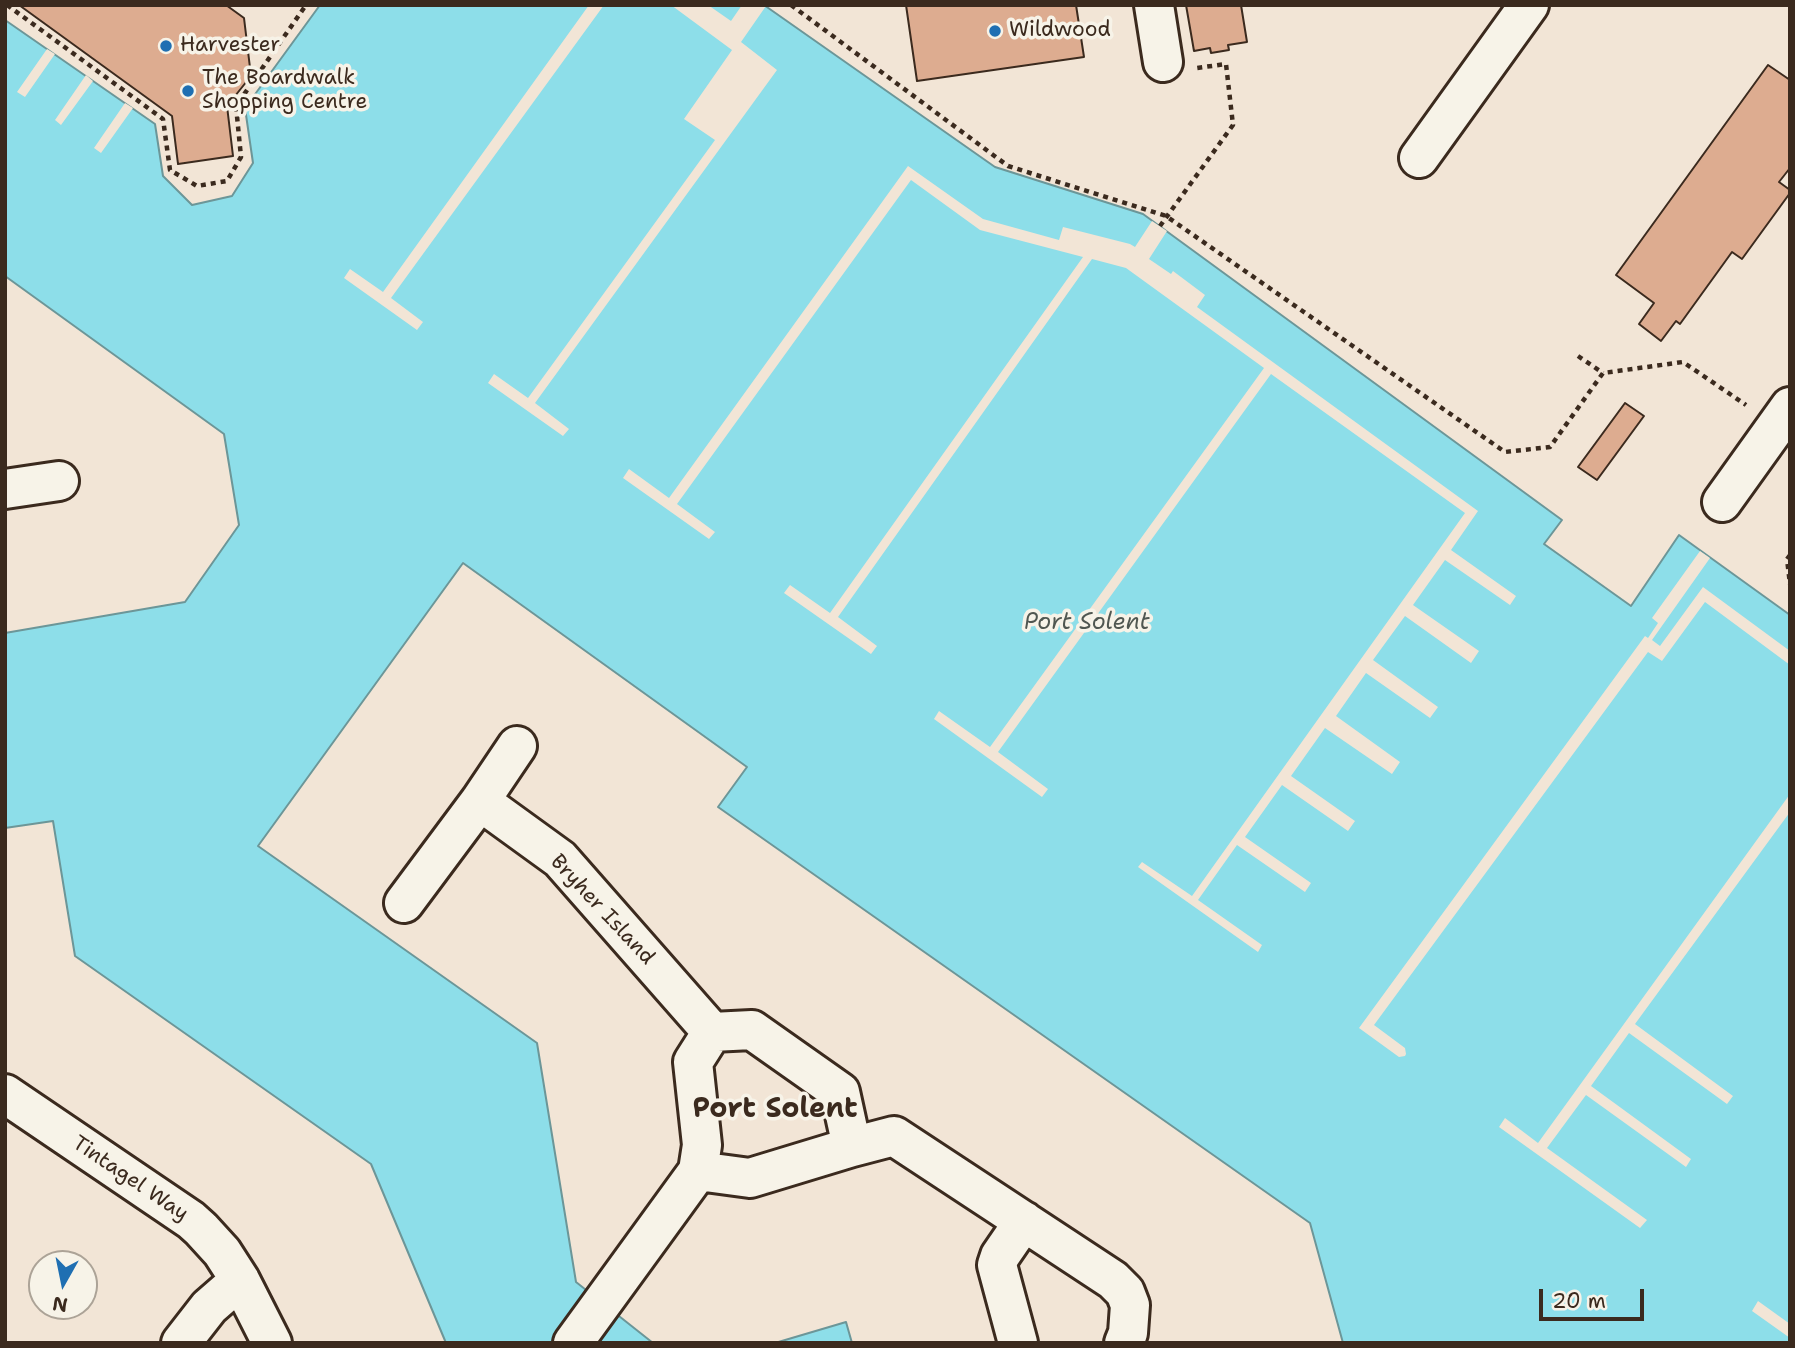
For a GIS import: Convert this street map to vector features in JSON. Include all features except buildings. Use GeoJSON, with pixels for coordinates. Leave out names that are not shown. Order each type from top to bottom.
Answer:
{"type":"FeatureCollection","features":[{"type":"Feature","properties":{"kind":"street"},"geometry":{"type":"LineString","coordinates":[[1154,5],[1178,65]]}},
{"type":"Feature","properties":{"kind":"street"},"geometry":{"type":"LineString","coordinates":[[1419,158],[1530,5]]}},
{"type":"Feature","properties":{"kind":"street"},"geometry":{"type":"LineString","coordinates":[[1722,502],[1783,417]]}},
{"type":"Feature","properties":{"kind":"street"},"geometry":{"type":"LineString","coordinates":[[5,489],[59,481]]}},
{"type":"Feature","properties":{"kind":"street"},"geometry":{"type":"LineString","coordinates":[[404,903],[517,746]]}},
{"type":"Feature","properties":{"kind":"street","name":"Bryher Island"},"geometry":{"type":"LineString","coordinates":[[480,801],[560,859],[712,1032]]}},
{"type":"Feature","properties":{"kind":"street"},"geometry":{"type":"LineString","coordinates":[[573,1343],[698,1171],[702,1145],[692,1062],[712,1032],[751,1030],[840,1092],[852,1147]]}},
{"type":"Feature","properties":{"kind":"street","name":"Tintagel Way"},"geometry":{"type":"LineString","coordinates":[[5,1094],[191,1220],[213,1241],[240,1280],[272,1343]]}},
{"type":"Feature","properties":{"kind":"street"},"geometry":{"type":"LineString","coordinates":[[698,1171],[750,1178],[894,1136],[1102,1271],[1125,1292],[1130,1305],[1128,1333],[1124,1343]]}},
{"type":"Feature","properties":{"kind":"street"},"geometry":{"type":"LineString","coordinates":[[1018,1343],[997,1265],[1000,1256],[1024,1221]]}},
{"type":"Feature","properties":{"kind":"street"},"geometry":{"type":"LineString","coordinates":[[181,1343],[209,1307],[240,1280]]}},
{"type":"Feature","properties":{"kind":"path"},"geometry":{"type":"LineString","coordinates":[[7,5],[163,119],[170,170],[197,186],[227,181],[241,157],[236,106],[306,5]]}},
{"type":"Feature","properties":{"kind":"path"},"geometry":{"type":"LineString","coordinates":[[791,5],[1008,166],[1166,216],[1505,452],[1550,447],[1602,373]]}},
{"type":"Feature","properties":{"kind":"path"},"geometry":{"type":"LineString","coordinates":[[1160,226],[1233,125],[1226,64],[1178,65]]}},
{"type":"Feature","properties":{"kind":"path"},"geometry":{"type":"LineString","coordinates":[[1578,356],[1602,373],[1683,362],[1783,417]]}},
{"type":"Feature","properties":{"kind":"path"},"geometry":{"type":"LineString","coordinates":[[1790,555],[1787,559],[1790,584]]}},
{"type":"Feature","properties":{"kind":"water","name":"Port Solent"},"geometry":{"type":"Polygon","coordinates":[[[320,5],[764,5],[995,167],[1143,214],[1562,520],[1544,544],[1631,606],[1679,535],[1790,615],[1790,1343],[1343,1343],[1310,1223],[718,807],[747,767],[463,563],[258,846],[537,1043],[576,1282],[653,1343],[446,1343],[371,1164],[75,956],[53,821],[5,828],[5,633],[185,602],[239,525],[224,434],[5,276],[5,20],[155,124],[163,176],[192,205],[232,196],[253,163],[245,108],[320,5]]]}},
{"type":"Feature","properties":{"kind":"water"},"geometry":{"type":"Polygon","coordinates":[[[846,1322],[852,1343],[775,1343],[846,1322]]]}},
{"type":"Feature","properties":{"kind":"pier"},"geometry":{"type":"Polygon","coordinates":[[[589,5],[604,5],[391,298],[423,322],[417,330],[344,278],[350,269],[383,292],[589,5]]]}},
{"type":"Feature","properties":{"kind":"pier"},"geometry":{"type":"Polygon","coordinates":[[[671,5],[708,5],[731,21],[742,5],[766,6],[741,42],[777,70],[535,403],[569,429],[563,436],[488,383],[494,374],[528,398],[715,140],[684,119],[732,50],[671,5]]]}},
{"type":"Feature","properties":{"kind":"pier"},"geometry":{"type":"Polygon","coordinates":[[[47,49],[55,54],[25,97],[17,92],[47,49]]]}},
{"type":"Feature","properties":{"kind":"pier"},"geometry":{"type":"Polygon","coordinates":[[[86,75],[93,81],[61,125],[55,120],[86,75]]]}},
{"type":"Feature","properties":{"kind":"pier"},"geometry":{"type":"Polygon","coordinates":[[[125,103],[133,108],[101,153],[94,148],[125,103]]]}},
{"type":"Feature","properties":{"kind":"pier"},"geometry":{"type":"Polygon","coordinates":[[[908,166],[983,219],[1059,240],[1063,227],[1135,247],[1152,221],[1167,231],[1149,259],[1171,274],[1173,271],[1205,295],[1197,307],[1478,511],[1451,550],[1516,596],[1510,605],[1445,560],[1413,605],[1479,651],[1471,663],[1405,616],[1373,660],[1438,707],[1430,718],[1366,673],[1336,716],[1400,762],[1392,774],[1325,728],[1291,776],[1355,821],[1348,831],[1282,785],[1245,837],[1311,883],[1305,892],[1237,845],[1198,900],[1262,945],[1258,952],[1138,867],[1142,862],[1192,896],[1465,513],[1271,374],[998,752],[1048,789],[1042,797],[934,719],[939,711],[990,747],[1264,368],[1126,268],[1092,259],[838,617],[877,646],[871,654],[784,593],[790,585],[830,613],[1083,257],[980,230],[911,180],[677,504],[715,532],[709,539],[623,478],[629,469],[669,498],[908,166]]]}},
{"type":"Feature","properties":{"kind":"pier"},"geometry":{"type":"Polygon","coordinates":[[[1700,551],[1710,558],[1652,640],[1660,646],[1703,587],[1790,651],[1790,665],[1705,602],[1662,661],[1648,652],[1374,1025],[1405,1048],[1405,1056],[1399,1057],[1359,1028],[1645,636],[1648,638],[1658,623],[1652,618],[1700,551]]]}},
{"type":"Feature","properties":{"kind":"pier"},"geometry":{"type":"Polygon","coordinates":[[[1790,794],[1790,812],[1635,1024],[1733,1096],[1727,1104],[1629,1033],[1591,1086],[1691,1159],[1686,1167],[1586,1095],[1547,1148],[1647,1220],[1640,1228],[1499,1127],[1505,1118],[1538,1143],[1790,794]]]}},
{"type":"Feature","properties":{"kind":"pier"},"geometry":{"type":"Polygon","coordinates":[[[1758,1301],[1790,1324],[1790,1338],[1752,1311],[1758,1301]]]}},
{"type":"Feature","properties":{"kind":"place","name":"Wildwood"},"geometry":{"type":"Point","coordinates":[995,31]}},
{"type":"Feature","properties":{"kind":"place","name":"Harvester"},"geometry":{"type":"Point","coordinates":[166,46]}},
{"type":"Feature","properties":{"kind":"place","name":"The Boardwalk Shopping Centre"},"geometry":{"type":"Point","coordinates":[188,91]}},
{"type":"Feature","properties":{"kind":"district","name":"Port Solent"},"geometry":{"type":"Point","coordinates":[775,1110]}}]}
